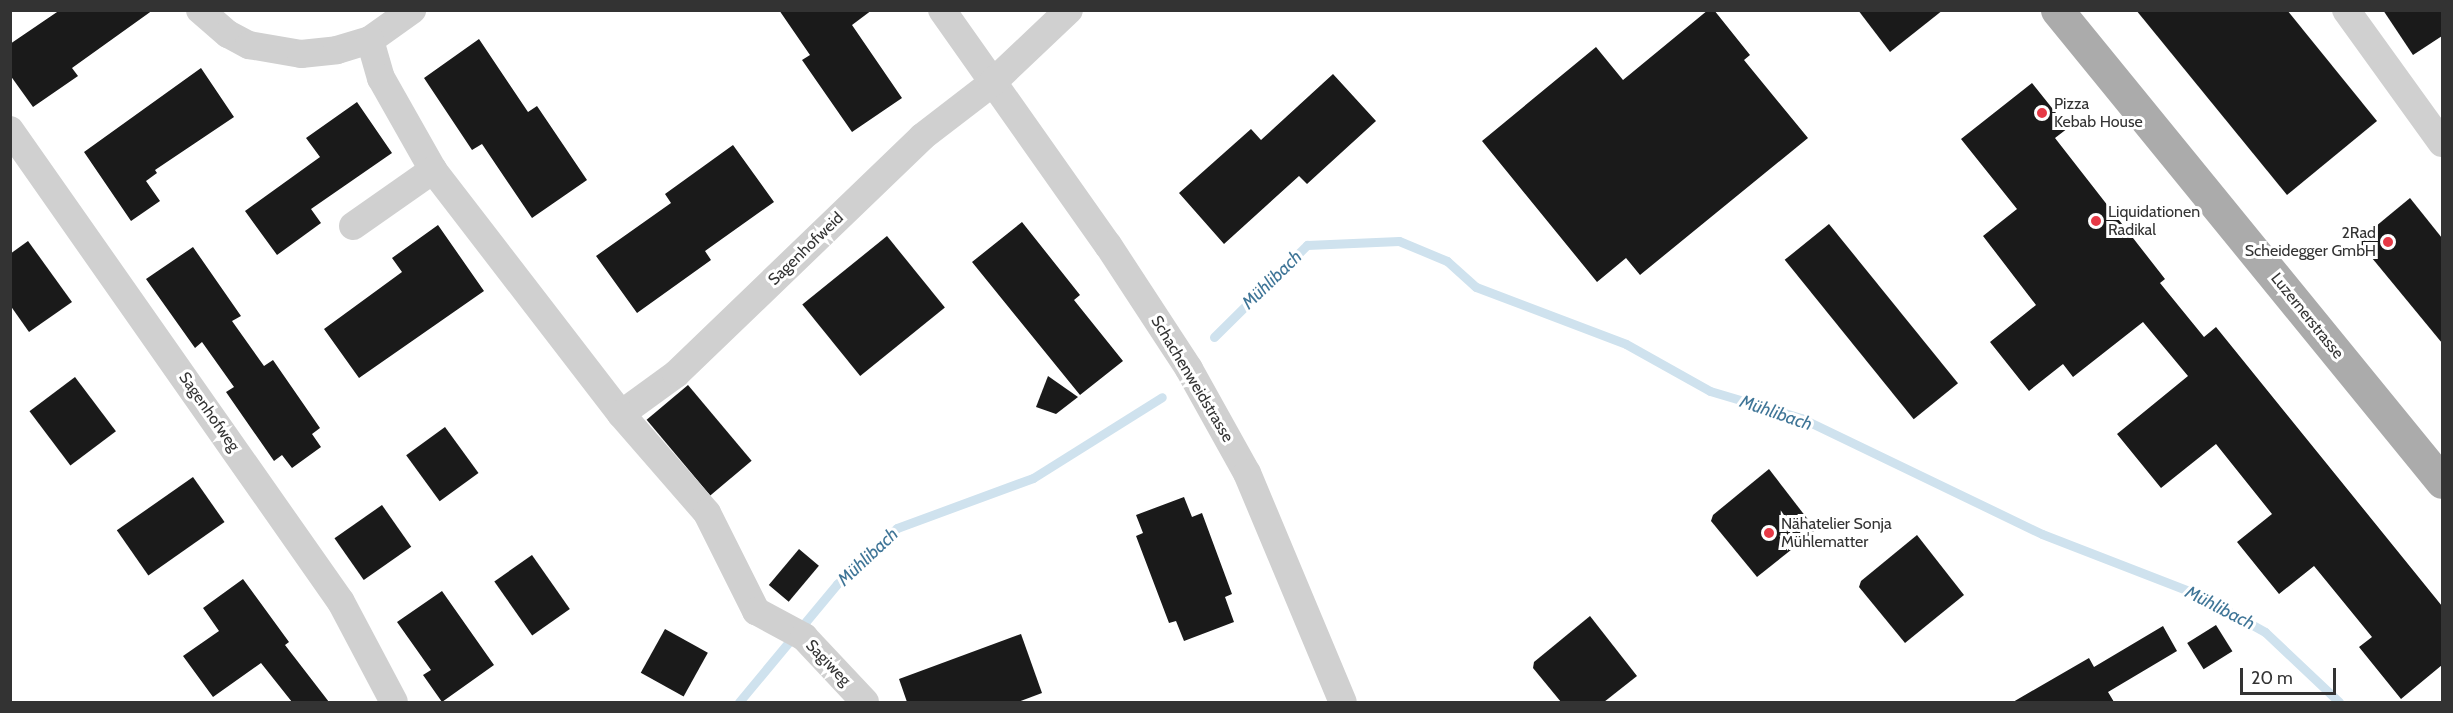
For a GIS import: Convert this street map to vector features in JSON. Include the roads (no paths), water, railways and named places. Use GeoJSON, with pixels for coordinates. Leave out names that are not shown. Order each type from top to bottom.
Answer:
{"type":"FeatureCollection","features":[{"type":"Feature","properties":{"kind":"main road","name":"Luzernerstrasse"},"geometry":{"type":"LineString","coordinates":[[2064,13],[2442,482]]}},
{"type":"Feature","properties":{"kind":"street"},"geometry":{"type":"LineString","coordinates":[[200,10],[228,34],[264,50],[301,54],[338,50],[370,40],[412,10]]}},
{"type":"Feature","properties":{"kind":"street","name":"Schachenweidstrasse"},"geometry":{"type":"LineString","coordinates":[[942,10],[1108,245],[1189,369],[1247,473],[1343,702]]}},
{"type":"Feature","properties":{"kind":"street"},"geometry":{"type":"LineString","coordinates":[[992,83],[1069,10]]}},
{"type":"Feature","properties":{"kind":"street"},"geometry":{"type":"LineString","coordinates":[[2346,10],[2442,143]]}},
{"type":"Feature","properties":{"kind":"street"},"geometry":{"type":"LineString","coordinates":[[370,40],[381,78],[433,170],[621,414]]}},
{"type":"Feature","properties":{"kind":"street","name":"Sagenhofweid"},"geometry":{"type":"LineString","coordinates":[[621,414],[676,374],[922,137],[992,83]]}},
{"type":"Feature","properties":{"kind":"street","name":"Sagenhofweg"},"geometry":{"type":"LineString","coordinates":[[10,130],[341,602],[394,702]]}},
{"type":"Feature","properties":{"kind":"street"},"geometry":{"type":"LineString","coordinates":[[353,226],[433,170]]}},
{"type":"Feature","properties":{"kind":"street","name":"Sagiweg"},"geometry":{"type":"LineString","coordinates":[[621,414],[707,513],[756,611],[804,637],[865,702]]}},
{"type":"Feature","properties":{"kind":"waterway","name":"Mühlibach"},"geometry":{"type":"LineString","coordinates":[[1214,337],[1307,245],[1399,241],[1447,261],[1476,287],[1626,344],[1710,391],[1801,418],[2042,534],[2197,594],[2265,632],[2339,702]]}},
{"type":"Feature","properties":{"kind":"waterway","name":"Mühlibach"},"geometry":{"type":"LineString","coordinates":[[739,702],[837,584],[897,528],[1033,478],[1162,397]]}},
{"type":"Feature","properties":{"kind":"place","name":"Pizza Kebab House"},"geometry":{"type":"Point","coordinates":[2042,113]}},
{"type":"Feature","properties":{"kind":"place","name":"Liquidationen Radikal"},"geometry":{"type":"Point","coordinates":[2096,221]}},
{"type":"Feature","properties":{"kind":"place","name":"2Rad Scheidegger GmbH"},"geometry":{"type":"Point","coordinates":[2388,242]}},
{"type":"Feature","properties":{"kind":"place","name":"Nähatelier Sonja Mühlematter"},"geometry":{"type":"Point","coordinates":[1769,533]}}]}
